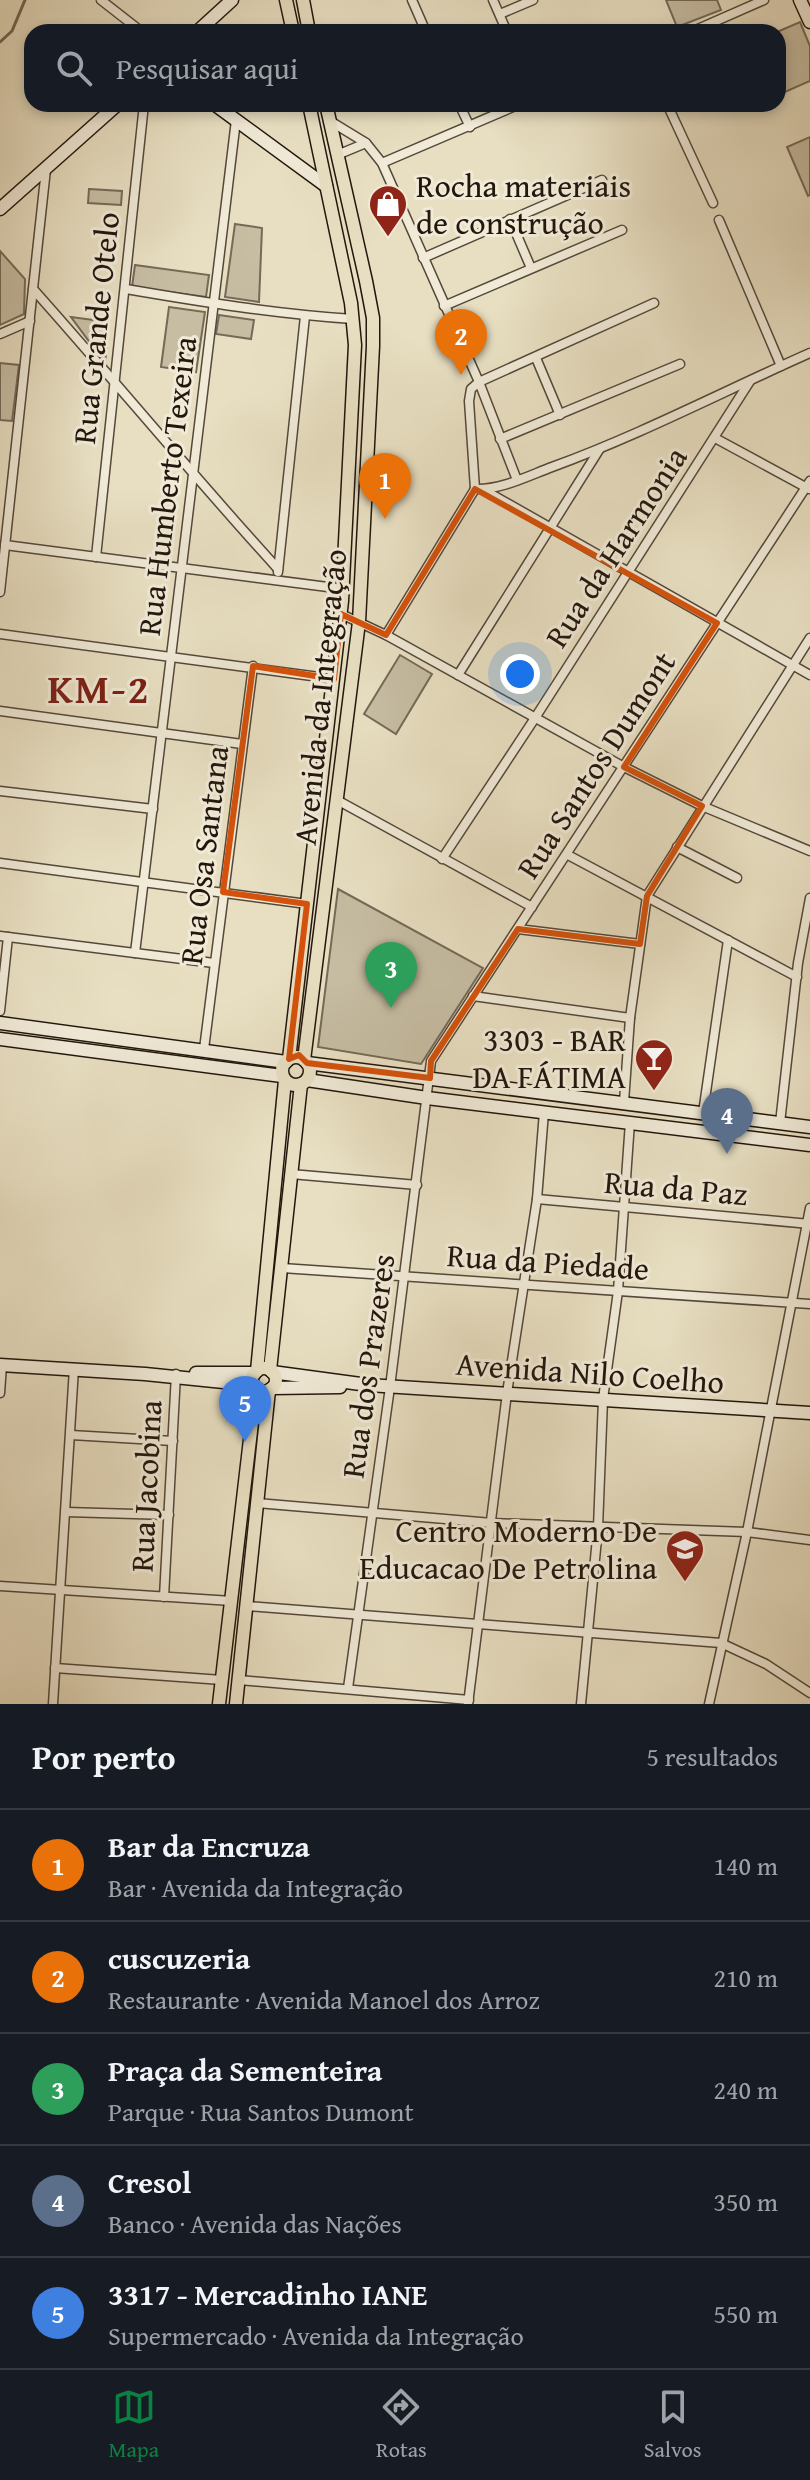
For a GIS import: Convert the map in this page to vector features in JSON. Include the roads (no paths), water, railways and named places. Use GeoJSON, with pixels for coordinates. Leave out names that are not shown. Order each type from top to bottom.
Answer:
{"type":"FeatureCollection","features":[{"type":"Feature","properties":{"kind":"main road"},"geometry":{"type":"LineString","coordinates":[[206,24],[232,0]]}},
{"type":"Feature","properties":{"kind":"main road"},"geometry":{"type":"LineString","coordinates":[[286,0],[291,24]]}},
{"type":"Feature","properties":{"kind":"main road"},"geometry":{"type":"LineString","coordinates":[[303,0],[308,24]]}},
{"type":"Feature","properties":{"kind":"main road"},"geometry":{"type":"LineString","coordinates":[[800,0],[810,22]]}},
{"type":"Feature","properties":{"kind":"main road"},"geometry":{"type":"LineString","coordinates":[[0,209],[109,112]]}},
{"type":"Feature","properties":{"kind":"main road"},"geometry":{"type":"LineString","coordinates":[[225,112],[326,186]]}},
{"type":"Feature","properties":{"kind":"main road","name":"Avenida da Integração"},"geometry":{"type":"LineString","coordinates":[[287,1060],[341,614],[355,366],[353,319],[311,112]]}},
{"type":"Feature","properties":{"kind":"main road","name":"Avenida da Integração"},"geometry":{"type":"LineString","coordinates":[[305,1061],[359,622],[373,346],[373,318],[366,281],[328,112]]}},
{"type":"Feature","properties":{"kind":"main road"},"geometry":{"type":"LineString","coordinates":[[341,257],[353,259],[359,253]]}},
{"type":"Feature","properties":{"kind":"main road"},"geometry":{"type":"LineString","coordinates":[[347,286],[353,281],[366,281]]}},
{"type":"Feature","properties":{"kind":"main road"},"geometry":{"type":"LineString","coordinates":[[0,1023],[287,1060],[297,1057],[305,1061],[810,1127]]}},
{"type":"Feature","properties":{"kind":"main road"},"geometry":{"type":"LineString","coordinates":[[0,1039],[284,1078],[293,1085],[304,1082],[810,1145]]}},
{"type":"Feature","properties":{"kind":"main road"},"geometry":{"type":"LineString","coordinates":[[236,1704],[257,1503],[287,1060]]}},
{"type":"Feature","properties":{"kind":"main road"},"geometry":{"type":"LineString","coordinates":[[219,1704],[263,1380],[282,1268],[304,1082],[310,1072],[305,1061]]}},
{"type":"Feature","properties":{"kind":"main road"},"geometry":{"type":"LineString","coordinates":[[1,1365],[74,1368]]}},
{"type":"Feature","properties":{"kind":"main road","name":"Avenida Nilo Coelho"},"geometry":{"type":"LineString","coordinates":[[74,1368],[810,1413]]}},
{"type":"Feature","properties":{"kind":"street"},"geometry":{"type":"LineString","coordinates":[[101,0],[132,24]]}},
{"type":"Feature","properties":{"kind":"street"},"geometry":{"type":"LineString","coordinates":[[412,0],[422,24]]}},
{"type":"Feature","properties":{"kind":"street"},"geometry":{"type":"LineString","coordinates":[[493,0],[504,24]]}},
{"type":"Feature","properties":{"kind":"street"},"geometry":{"type":"LineString","coordinates":[[500,14],[533,0]]}},
{"type":"Feature","properties":{"kind":"street"},"geometry":{"type":"LineString","coordinates":[[709,24],[764,0]]}},
{"type":"Feature","properties":{"kind":"street","name":"Rua Grande Otelo"},"geometry":{"type":"LineString","coordinates":[[96,557],[143,112]]}},
{"type":"Feature","properties":{"kind":"street"},"geometry":{"type":"LineString","coordinates":[[463,112],[470,127]]}},
{"type":"Feature","properties":{"kind":"street"},"geometry":{"type":"LineString","coordinates":[[382,163],[503,112]]}},
{"type":"Feature","properties":{"kind":"street"},"geometry":{"type":"LineString","coordinates":[[671,112],[713,203]]}},
{"type":"Feature","properties":{"kind":"street","name":"Rua Humberto Texeira"},"geometry":{"type":"LineString","coordinates":[[135,953],[236,120]]}},
{"type":"Feature","properties":{"kind":"street"},"geometry":{"type":"LineString","coordinates":[[330,121],[366,143],[382,163],[479,382],[517,480]]}},
{"type":"Feature","properties":{"kind":"street"},"geometry":{"type":"LineString","coordinates":[[337,155],[366,143]]}},
{"type":"Feature","properties":{"kind":"street"},"geometry":{"type":"LineString","coordinates":[[0,592],[46,168]]}},
{"type":"Feature","properties":{"kind":"street"},"geometry":{"type":"LineString","coordinates":[[423,258],[602,180]]}},
{"type":"Feature","properties":{"kind":"street"},"geometry":{"type":"LineString","coordinates":[[510,219],[531,268]]}},
{"type":"Feature","properties":{"kind":"street"},"geometry":{"type":"LineString","coordinates":[[719,220],[781,366]]}},
{"type":"Feature","properties":{"kind":"street"},"geometry":{"type":"LineString","coordinates":[[444,306],[622,230]]}},
{"type":"Feature","properties":{"kind":"street"},"geometry":{"type":"LineString","coordinates":[[33,289],[114,380],[192,475],[278,569]]}},
{"type":"Feature","properties":{"kind":"street"},"geometry":{"type":"LineString","coordinates":[[126,289],[213,304],[353,319]]}},
{"type":"Feature","properties":{"kind":"street"},"geometry":{"type":"LineString","coordinates":[[386,635],[480,489],[469,401],[471,389],[479,382],[654,303]]}},
{"type":"Feature","properties":{"kind":"street"},"geometry":{"type":"LineString","coordinates":[[277,581],[305,316]]}},
{"type":"Feature","properties":{"kind":"street"},"geometry":{"type":"LineString","coordinates":[[0,334],[30,321]]}},
{"type":"Feature","properties":{"kind":"street"},"geometry":{"type":"LineString","coordinates":[[480,489],[517,480],[599,450],[810,353]]}},
{"type":"Feature","properties":{"kind":"street"},"geometry":{"type":"LineString","coordinates":[[536,358],[560,415]]}},
{"type":"Feature","properties":{"kind":"street"},"geometry":{"type":"LineString","coordinates":[[500,439],[680,364]]}},
{"type":"Feature","properties":{"kind":"street","name":"Rua da Harmonia"},"geometry":{"type":"LineString","coordinates":[[442,859],[750,381]]}},
{"type":"Feature","properties":{"kind":"street"},"geometry":{"type":"LineString","coordinates":[[715,438],[809,486]]}},
{"type":"Feature","properties":{"kind":"street"},"geometry":{"type":"LineString","coordinates":[[458,675],[599,450]]}},
{"type":"Feature","properties":{"kind":"street","name":"Rua Santos Dumont"},"geometry":{"type":"LineString","coordinates":[[427,1098],[431,1061],[809,486]]}},
{"type":"Feature","properties":{"kind":"street"},"geometry":{"type":"LineString","coordinates":[[480,489],[810,675]]}},
{"type":"Feature","properties":{"kind":"street"},"geometry":{"type":"LineString","coordinates":[[5,545],[343,589]]}},
{"type":"Feature","properties":{"kind":"street"},"geometry":{"type":"LineString","coordinates":[[341,614],[386,635],[624,767],[702,806],[810,851]]}},
{"type":"Feature","properties":{"kind":"street"},"geometry":{"type":"LineString","coordinates":[[0,634],[334,679]]}},
{"type":"Feature","properties":{"kind":"street"},"geometry":{"type":"LineString","coordinates":[[624,1102],[630,1018],[647,896],[810,638]]}},
{"type":"Feature","properties":{"kind":"street","name":"Rua Osa Santana"},"geometry":{"type":"LineString","coordinates":[[204,1049],[253,666]]}},
{"type":"Feature","properties":{"kind":"street"},"geometry":{"type":"LineString","coordinates":[[0,711],[242,744]]}},
{"type":"Feature","properties":{"kind":"street"},"geometry":{"type":"LineString","coordinates":[[0,791],[153,809]]}},
{"type":"Feature","properties":{"kind":"street"},"geometry":{"type":"LineString","coordinates":[[337,800],[532,907]]}},
{"type":"Feature","properties":{"kind":"street"},"geometry":{"type":"LineString","coordinates":[[677,847],[737,878]]}},
{"type":"Feature","properties":{"kind":"street"},"geometry":{"type":"LineString","coordinates":[[568,855],[797,977]]}},
{"type":"Feature","properties":{"kind":"street"},"geometry":{"type":"LineString","coordinates":[[0,863],[307,904]]}},
{"type":"Feature","properties":{"kind":"street"},"geometry":{"type":"LineString","coordinates":[[780,1123],[798,963],[810,898]]}},
{"type":"Feature","properties":{"kind":"street"},"geometry":{"type":"LineString","coordinates":[[518,929],[640,944]]}},
{"type":"Feature","properties":{"kind":"street"},"geometry":{"type":"LineString","coordinates":[[0,1011],[4,937],[214,963]]}},
{"type":"Feature","properties":{"kind":"street"},"geometry":{"type":"LineString","coordinates":[[703,1113],[728,940]]}},
{"type":"Feature","properties":{"kind":"street"},"geometry":{"type":"LineString","coordinates":[[798,963],[810,963]]}},
{"type":"Feature","properties":{"kind":"street"},"geometry":{"type":"LineString","coordinates":[[473,996],[630,1018]]}},
{"type":"Feature","properties":{"kind":"street","name":"Rua dos Prazeres"},"geometry":{"type":"LineString","coordinates":[[348,1688],[427,1098]]}},
{"type":"Feature","properties":{"kind":"street"},"geometry":{"type":"LineString","coordinates":[[239,1680],[348,1688],[469,1702],[507,1393],[537,1199],[544,1112]]}},
{"type":"Feature","properties":{"kind":"street"},"geometry":{"type":"LineString","coordinates":[[581,1704],[598,1528],[603,1399],[618,1291],[630,1122]]}},
{"type":"Feature","properties":{"kind":"street"},"geometry":{"type":"LineString","coordinates":[[291,1174],[417,1185]]}},
{"type":"Feature","properties":{"kind":"street","name":"Rua da Paz"},"geometry":{"type":"LineString","coordinates":[[537,1199],[809,1224]]}},
{"type":"Feature","properties":{"kind":"street"},"geometry":{"type":"LineString","coordinates":[[709,1704],[747,1532],[810,1208]]}},
{"type":"Feature","properties":{"kind":"street","name":"Rua da Piedade"},"geometry":{"type":"LineString","coordinates":[[282,1268],[810,1304]]}},
{"type":"Feature","properties":{"kind":"street"},"geometry":{"type":"LineString","coordinates":[[0,1393],[1,1365]]}},
{"type":"Feature","properties":{"kind":"street"},"geometry":{"type":"LineString","coordinates":[[53,1704],[74,1368]]}},
{"type":"Feature","properties":{"kind":"street","name":"Rua Jacobina"},"geometry":{"type":"LineString","coordinates":[[164,1597],[176,1376]]}},
{"type":"Feature","properties":{"kind":"street"},"geometry":{"type":"LineString","coordinates":[[71,1435],[173,1441]]}},
{"type":"Feature","properties":{"kind":"street"},"geometry":{"type":"LineString","coordinates":[[257,1503],[492,1523],[747,1532],[810,1540]]}},
{"type":"Feature","properties":{"kind":"street"},"geometry":{"type":"LineString","coordinates":[[66,1512],[169,1515]]}},
{"type":"Feature","properties":{"kind":"street"},"geometry":{"type":"LineString","coordinates":[[0,1586],[232,1601]]}},
{"type":"Feature","properties":{"kind":"street"},"geometry":{"type":"LineString","coordinates":[[247,1606],[721,1643],[766,1664],[810,1693]]}},
{"type":"Feature","properties":{"kind":"street"},"geometry":{"type":"LineString","coordinates":[[55,1668],[222,1680]]}},
{"type":"Feature","properties":{"kind":"waterway"},"geometry":{"type":"LineString","coordinates":[[0,42],[12,31],[25,0]]}},
{"type":"Feature","properties":{"kind":"place","name":"Rocha materiais de construção"},"geometry":{"type":"Point","coordinates":[388,238]}},
{"type":"Feature","properties":{"kind":"place","name":"cuscuzeria"},"geometry":{"type":"Point","coordinates":[461,375]}},
{"type":"Feature","properties":{"kind":"place","name":"Bar da Encruza"},"geometry":{"type":"Point","coordinates":[385,519]}},
{"type":"Feature","properties":{"kind":"place","name":"Praça da Sementeira"},"geometry":{"type":"Point","coordinates":[391,1008]}},
{"type":"Feature","properties":{"kind":"place","name":"3303 - BAR DA FÁTIMA"},"geometry":{"type":"Point","coordinates":[654,1092]}},
{"type":"Feature","properties":{"kind":"place","name":"Cresol"},"geometry":{"type":"Point","coordinates":[727,1154]}},
{"type":"Feature","properties":{"kind":"place","name":"3317 - Mercadinho IANE"},"geometry":{"type":"Point","coordinates":[245,1442]}},
{"type":"Feature","properties":{"kind":"place","name":"Centro Moderno De Educacao De Petrolina"},"geometry":{"type":"Point","coordinates":[685,1583]}},
{"type":"Feature","properties":{"kind":"district","name":"KM-2"},"geometry":{"type":"Point","coordinates":[99,689]}}]}
